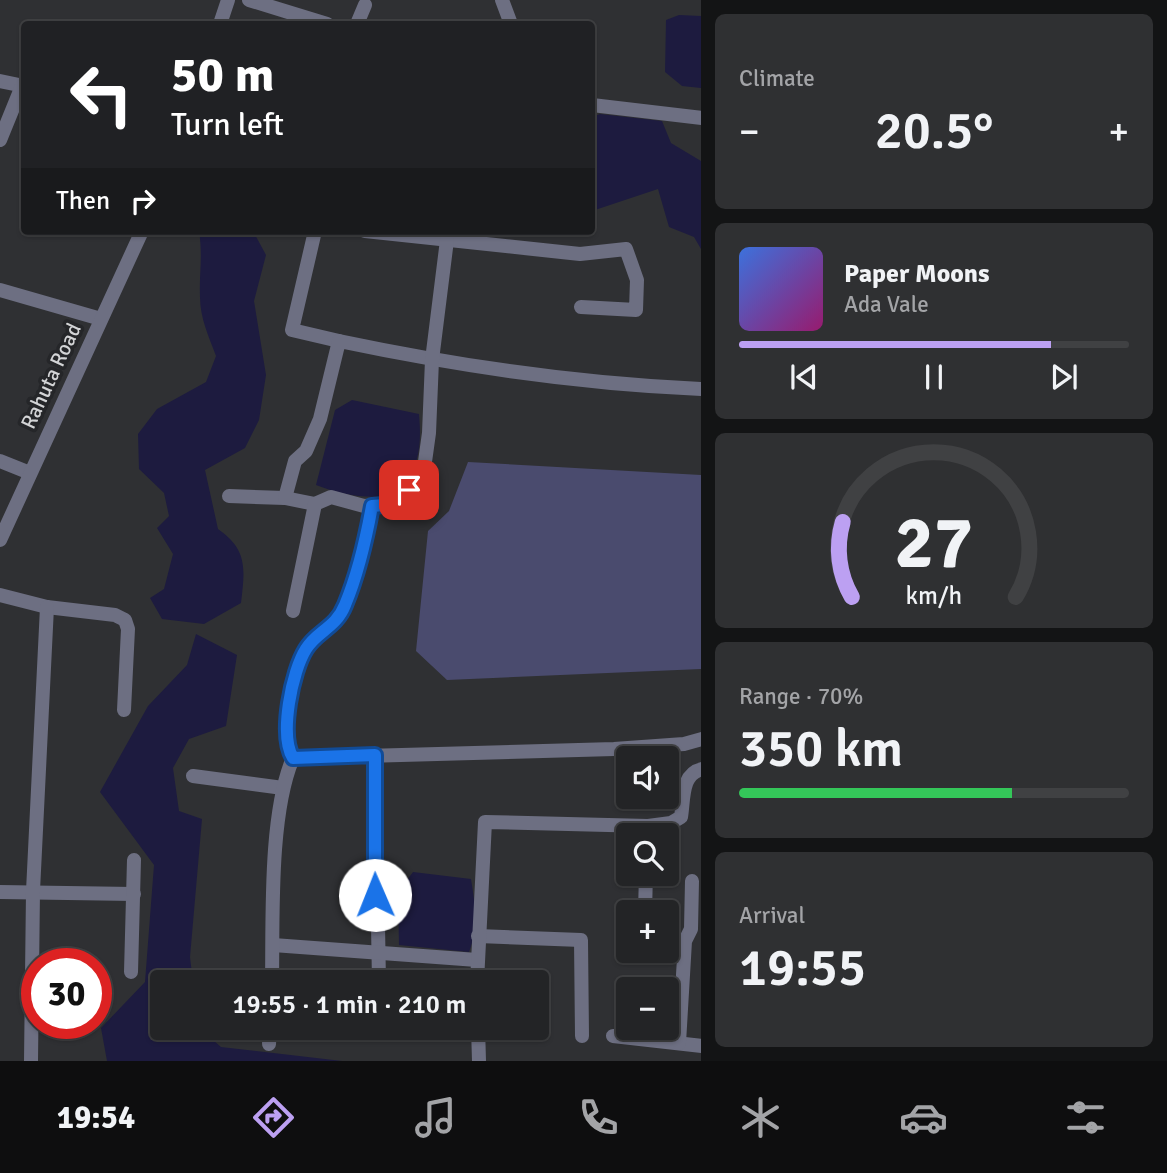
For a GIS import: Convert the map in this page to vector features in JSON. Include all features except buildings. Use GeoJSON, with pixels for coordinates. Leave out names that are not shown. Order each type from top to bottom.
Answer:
{"type":"FeatureCollection","features":[{"type":"Feature","properties":{"kind":"street"},"geometry":{"type":"LineString","coordinates":[[249,0],[317,21]]}},
{"type":"Feature","properties":{"kind":"street"},"geometry":{"type":"LineString","coordinates":[[502,0],[510,21]]}},
{"type":"Feature","properties":{"kind":"street"},"geometry":{"type":"LineString","coordinates":[[220,21],[225,1]]}},
{"type":"Feature","properties":{"kind":"street"},"geometry":{"type":"LineString","coordinates":[[358,21],[365,5]]}},
{"type":"Feature","properties":{"kind":"street"},"geometry":{"type":"LineString","coordinates":[[0,81],[21,86]]}},
{"type":"Feature","properties":{"kind":"street"},"geometry":{"type":"LineString","coordinates":[[0,140],[21,91]]}},
{"type":"Feature","properties":{"kind":"street"},"geometry":{"type":"LineString","coordinates":[[595,105],[701,118]]}},
{"type":"Feature","properties":{"kind":"street","name":"Rahuta Road"},"geometry":{"type":"LineString","coordinates":[[0,540],[140,235]]}},
{"type":"Feature","properties":{"kind":"street"},"geometry":{"type":"LineString","coordinates":[[314,235],[292,330],[432,360],[561,378],[701,389]]}},
{"type":"Feature","properties":{"kind":"street"},"geometry":{"type":"LineString","coordinates":[[401,235],[580,254],[626,249],[637,280],[636,310],[581,307]]}},
{"type":"Feature","properties":{"kind":"street"},"geometry":{"type":"LineString","coordinates":[[229,496],[285,498],[315,504],[331,497],[372,506],[396,504],[423,477],[429,433],[432,360],[447,240]]}},
{"type":"Feature","properties":{"kind":"street"},"geometry":{"type":"LineString","coordinates":[[0,290],[101,319]]}},
{"type":"Feature","properties":{"kind":"street"},"geometry":{"type":"LineString","coordinates":[[285,498],[295,461],[306,450],[320,419],[339,341]]}},
{"type":"Feature","properties":{"kind":"street"},"geometry":{"type":"LineString","coordinates":[[0,461],[30,473]]}},
{"type":"Feature","properties":{"kind":"street"},"geometry":{"type":"LineString","coordinates":[[293,611],[315,504]]}},
{"type":"Feature","properties":{"kind":"street"},"geometry":{"type":"LineString","coordinates":[[272,970],[283,788],[293,758],[286,741],[287,725],[305,651],[334,625],[345,606],[365,541],[372,506]]}},
{"type":"Feature","properties":{"kind":"street"},"geometry":{"type":"LineString","coordinates":[[0,595],[47,607],[115,615],[125,620],[128,629],[124,710]]}},
{"type":"Feature","properties":{"kind":"street"},"geometry":{"type":"LineString","coordinates":[[31,1061],[33,891],[47,607]]}},
{"type":"Feature","properties":{"kind":"street"},"geometry":{"type":"LineString","coordinates":[[293,758],[614,749],[684,744],[701,739]]}},
{"type":"Feature","properties":{"kind":"street"},"geometry":{"type":"LineString","coordinates":[[375,755],[378,970]]}},
{"type":"Feature","properties":{"kind":"street"},"geometry":{"type":"LineString","coordinates":[[671,823],[681,817],[686,779],[694,771],[701,769]]}},
{"type":"Feature","properties":{"kind":"street"},"geometry":{"type":"LineString","coordinates":[[193,776],[283,788]]}},
{"type":"Feature","properties":{"kind":"street"},"geometry":{"type":"LineString","coordinates":[[477,970],[485,821],[616,828]]}},
{"type":"Feature","properties":{"kind":"street"},"geometry":{"type":"LineString","coordinates":[[131,972],[134,860]]}},
{"type":"Feature","properties":{"kind":"street"},"geometry":{"type":"LineString","coordinates":[[679,1043],[685,941],[691,929],[692,881]]}},
{"type":"Feature","properties":{"kind":"street"},"geometry":{"type":"LineString","coordinates":[[0,892],[134,894]]}},
{"type":"Feature","properties":{"kind":"street"},"geometry":{"type":"LineString","coordinates":[[478,936],[581,940],[582,1036]]}},
{"type":"Feature","properties":{"kind":"street"},"geometry":{"type":"LineString","coordinates":[[273,944],[477,960]]}},
{"type":"Feature","properties":{"kind":"street"},"geometry":{"type":"LineString","coordinates":[[614,1037],[701,1046]]}},
{"type":"Feature","properties":{"kind":"street"},"geometry":{"type":"LineString","coordinates":[[269,1040],[269,1044]]}},
{"type":"Feature","properties":{"kind":"street"},"geometry":{"type":"LineString","coordinates":[[478,1040],[478,1061]]}},
{"type":"Feature","properties":{"kind":"shaded area"},"geometry":{"type":"Polygon","coordinates":[[[679,15],[701,16],[701,88],[682,86],[665,72],[666,20],[679,15]]]}},
{"type":"Feature","properties":{"kind":"shaded area"},"geometry":{"type":"Polygon","coordinates":[[[600,114],[662,121],[671,143],[701,161],[701,249],[694,237],[669,227],[658,189],[595,210],[595,116],[600,114]]]}},
{"type":"Feature","properties":{"kind":"shaded area"},"geometry":{"type":"Polygon","coordinates":[[[199,235],[255,235],[266,255],[254,301],[266,375],[259,420],[245,448],[205,470],[218,529],[240,553],[243,570],[241,603],[204,624],[162,619],[150,598],[164,589],[173,554],[157,528],[169,516],[164,493],[139,469],[138,434],[157,409],[206,382],[216,356],[200,305],[199,235]]]}},
{"type":"Feature","properties":{"kind":"shaded area"},"geometry":{"type":"Polygon","coordinates":[[[352,400],[419,414],[417,457],[410,476],[396,495],[356,496],[316,485],[335,410],[352,400]]]}},
{"type":"Feature","properties":{"kind":"shaded area"},"geometry":{"type":"Polygon","coordinates":[[[468,462],[701,475],[701,669],[447,680],[416,651],[428,531],[449,511],[468,462]]]}},
{"type":"Feature","properties":{"kind":"shaded area"},"geometry":{"type":"Polygon","coordinates":[[[196,634],[237,655],[226,726],[189,739],[173,768],[179,811],[202,819],[190,957],[192,970],[150,970],[150,1040],[213,1040],[221,1047],[342,1061],[107,1061],[103,1039],[112,1039],[112,1016],[145,982],[154,865],[100,792],[148,706],[187,665],[196,634]]]}},
{"type":"Feature","properties":{"kind":"shaded area"},"geometry":{"type":"Polygon","coordinates":[[[413,872],[471,879],[475,925],[469,952],[399,945],[398,892],[413,872]]]}},
{"type":"Feature","properties":{"kind":"route"},"geometry":{"type":"LineString","coordinates":[[375,895],[375,755],[305,755],[293,758],[286,741],[287,725],[291,699],[305,651],[334,625],[345,606],[365,541],[372,506],[396,504],[409,490]]}}]}
